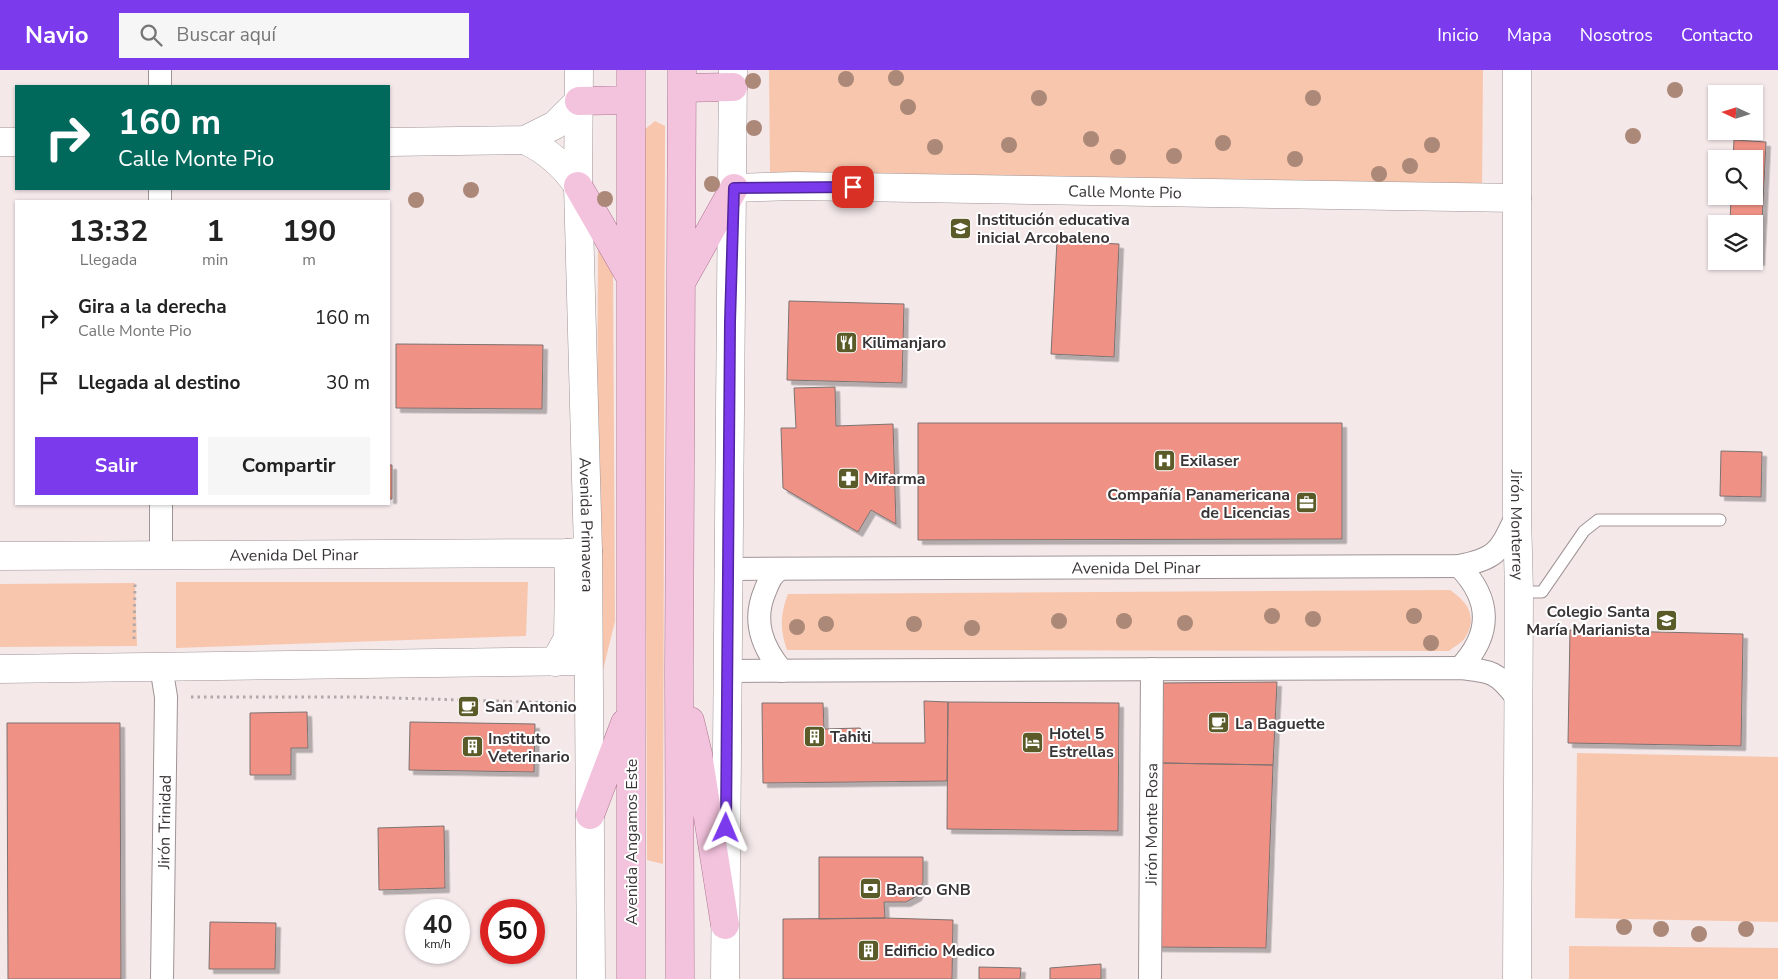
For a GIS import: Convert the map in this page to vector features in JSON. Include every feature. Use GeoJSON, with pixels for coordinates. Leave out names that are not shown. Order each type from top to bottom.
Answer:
{"type":"FeatureCollection","features":[{"type":"Feature","properties":{"kind":"main road"},"geometry":{"type":"LineString","coordinates":[[590,815],[631,705],[631,70]]}},
{"type":"Feature","properties":{"kind":"main road"},"geometry":{"type":"LineString","coordinates":[[680,979],[679,673],[682,79],[733,79]]}},
{"type":"Feature","properties":{"kind":"main road"},"geometry":{"type":"LineString","coordinates":[[580,101],[630,100]]}},
{"type":"Feature","properties":{"kind":"main road"},"geometry":{"type":"LineString","coordinates":[[578,186],[632,280]]}},
{"type":"Feature","properties":{"kind":"main road"},"geometry":{"type":"LineString","coordinates":[[680,284],[734,188]]}},
{"type":"Feature","properties":{"kind":"main road"},"geometry":{"type":"LineString","coordinates":[[679,673],[698,754],[725,925]]}},
{"type":"Feature","properties":{"kind":"main road","name":"Avenida Angamos Este"},"geometry":{"type":"LineString","coordinates":[[631,705],[631,979]]}},
{"type":"Feature","properties":{"kind":"street"},"geometry":{"type":"LineString","coordinates":[[160,70],[160,85]]}},
{"type":"Feature","properties":{"kind":"street","name":"Avenida Primavera"},"geometry":{"type":"LineString","coordinates":[[579,70],[578,552],[587,661],[591,979]]}},
{"type":"Feature","properties":{"kind":"street","name":"Jirón Monterrey"},"geometry":{"type":"LineString","coordinates":[[1517,70],[1517,514],[1519,592],[1517,979]]}},
{"type":"Feature","properties":{"kind":"street"},"geometry":{"type":"LineString","coordinates":[[725,979],[730,322],[734,188],[733,79]]}},
{"type":"Feature","properties":{"kind":"street"},"geometry":{"type":"LineString","coordinates":[[390,142],[525,140],[555,125],[580,101]]}},
{"type":"Feature","properties":{"kind":"street"},"geometry":{"type":"LineString","coordinates":[[525,140],[541,148],[555,159],[578,186]]}},
{"type":"Feature","properties":{"kind":"street"},"geometry":{"type":"LineString","coordinates":[[0,142],[15,142]]}},
{"type":"Feature","properties":{"kind":"street","name":"Calle Monte Pio"},"geometry":{"type":"LineString","coordinates":[[734,188],[795,186],[1517,198]]}},
{"type":"Feature","properties":{"kind":"street"},"geometry":{"type":"LineString","coordinates":[[148,555],[161,505]]}},
{"type":"Feature","properties":{"kind":"street","name":"Avenida Del Pinar"},"geometry":{"type":"LineString","coordinates":[[728,569],[1459,566],[1483,561],[1494,554],[1505,540],[1517,514]]}},
{"type":"Feature","properties":{"kind":"street"},"geometry":{"type":"LineString","coordinates":[[554,662],[568,638],[569,580],[578,552]]}},
{"type":"Feature","properties":{"kind":"street","name":"Avenida Del Pinar"},"geometry":{"type":"LineString","coordinates":[[0,556],[578,552]]}},
{"type":"Feature","properties":{"kind":"street"},"geometry":{"type":"LineString","coordinates":[[1459,566],[1473,580],[1481,598],[1484,617],[1482,637],[1473,654],[1460,668]]}},
{"type":"Feature","properties":{"kind":"street"},"geometry":{"type":"LineString","coordinates":[[780,569],[771,575],[761,601],[758,620],[761,639],[770,656],[782,671]]}},
{"type":"Feature","properties":{"kind":"street"},"geometry":{"type":"LineString","coordinates":[[0,669],[587,661]]}},
{"type":"Feature","properties":{"kind":"street","name":"Jirón Trinidad"},"geometry":{"type":"LineString","coordinates":[[161,666],[166,697],[162,979]]}},
{"type":"Feature","properties":{"kind":"street"},"geometry":{"type":"LineString","coordinates":[[728,671],[1460,668],[1487,671],[1497,675],[1517,698]]}},
{"type":"Feature","properties":{"kind":"street","name":"Jirón Monte Rosa"},"geometry":{"type":"LineString","coordinates":[[1150,979],[1152,669]]}},
{"type":"Feature","properties":{"kind":"lane"},"geometry":{"type":"LineString","coordinates":[[1519,592],[1542,592],[1584,531],[1598,520],[1720,520]]}},
{"type":"Feature","properties":{"kind":"path"},"geometry":{"type":"LineString","coordinates":[[134,667],[148,555]]}},
{"type":"Feature","properties":{"kind":"path"},"geometry":{"type":"LineString","coordinates":[[166,697],[360,697],[564,703],[563,688],[554,662]]}},
{"type":"Feature","properties":{"kind":"shaded area"},"geometry":{"type":"Polygon","coordinates":[[[769,70],[1483,70],[1482,194],[770,173],[769,70]]]}},
{"type":"Feature","properties":{"kind":"shaded area"},"geometry":{"type":"Polygon","coordinates":[[[655,121],[665,126],[663,864],[647,860],[644,130],[655,121]]]}},
{"type":"Feature","properties":{"kind":"shaded area"},"geometry":{"type":"Polygon","coordinates":[[[598,244],[613,266],[615,621],[596,699],[598,244]]]}},
{"type":"Feature","properties":{"kind":"shaded area"},"geometry":{"type":"Polygon","coordinates":[[[176,582],[528,582],[526,636],[176,648],[176,582]]]}},
{"type":"Feature","properties":{"kind":"shaded area"},"geometry":{"type":"Polygon","coordinates":[[[135,583],[137,646],[0,647],[0,584],[135,583]]]}},
{"type":"Feature","properties":{"kind":"shaded area"},"geometry":{"type":"Polygon","coordinates":[[[1450,590],[1466,605],[1471,617],[1471,623],[1464,640],[1449,651],[787,650],[782,629],[783,609],[788,594],[1450,590]]]}},
{"type":"Feature","properties":{"kind":"shaded area"},"geometry":{"type":"Polygon","coordinates":[[[1577,753],[1778,757],[1778,922],[1575,918],[1577,753]]]}},
{"type":"Feature","properties":{"kind":"shaded area"},"geometry":{"type":"Polygon","coordinates":[[[1569,946],[1778,948],[1778,979],[1569,979],[1569,946]]]}},
{"type":"Feature","properties":{"kind":"building"},"geometry":{"type":"Polygon","coordinates":[[[1734,140],[1766,142],[1763,202],[1763,150],[1733,150],[1734,140]]]}},
{"type":"Feature","properties":{"kind":"building"},"geometry":{"type":"Polygon","coordinates":[[[1731,205],[1763,205],[1762,215],[1730,215],[1731,205]]]}},
{"type":"Feature","properties":{"kind":"building"},"geometry":{"type":"Polygon","coordinates":[[[1057,241],[1119,244],[1114,357],[1051,354],[1057,241]]]}},
{"type":"Feature","properties":{"kind":"building","name":"Kilimanjaro"},"geometry":{"type":"Polygon","coordinates":[[[789,301],[904,304],[902,383],[787,380],[789,301]]]}},
{"type":"Feature","properties":{"kind":"building"},"geometry":{"type":"Polygon","coordinates":[[[396,344],[543,345],[542,409],[396,408],[396,344]]]}},
{"type":"Feature","properties":{"kind":"building"},"geometry":{"type":"Polygon","coordinates":[[[835,387],[836,426],[893,424],[896,524],[871,510],[858,532],[783,488],[781,428],[796,428],[794,388],[835,387]]]}},
{"type":"Feature","properties":{"kind":"building"},"geometry":{"type":"Polygon","coordinates":[[[918,423],[1342,423],[1342,539],[918,540],[918,423]]]}},
{"type":"Feature","properties":{"kind":"building"},"geometry":{"type":"Polygon","coordinates":[[[1721,451],[1762,452],[1761,497],[1720,496],[1721,451]]]}},
{"type":"Feature","properties":{"kind":"building"},"geometry":{"type":"Polygon","coordinates":[[[390,465],[392,465],[392,499],[390,499],[390,465]]]}},
{"type":"Feature","properties":{"kind":"building"},"geometry":{"type":"Polygon","coordinates":[[[1570,630],[1743,634],[1741,746],[1568,743],[1570,630]]]}},
{"type":"Feature","properties":{"kind":"building","name":"La Baguette"},"geometry":{"type":"Polygon","coordinates":[[[1277,682],[1273,765],[1161,763],[1163,683],[1277,682]]]}},
{"type":"Feature","properties":{"kind":"building","name":"Tahiti"},"geometry":{"type":"Polygon","coordinates":[[[924,701],[948,702],[947,781],[763,783],[762,703],[823,703],[824,729],[860,728],[873,743],[925,743],[924,701]]]}},
{"type":"Feature","properties":{"kind":"building","name":"Hotel 5 Estrellas"},"geometry":{"type":"Polygon","coordinates":[[[948,702],[1119,703],[1118,831],[947,829],[948,702]]]}},
{"type":"Feature","properties":{"kind":"building"},"geometry":{"type":"Polygon","coordinates":[[[307,712],[308,748],[291,748],[291,775],[250,775],[250,713],[307,712]]]}},
{"type":"Feature","properties":{"kind":"building","name":"Instituto Veterinario"},"geometry":{"type":"Polygon","coordinates":[[[410,722],[535,724],[534,772],[409,770],[410,722]]]}},
{"type":"Feature","properties":{"kind":"building"},"geometry":{"type":"Polygon","coordinates":[[[7,723],[120,723],[121,979],[8,979],[7,723]]]}},
{"type":"Feature","properties":{"kind":"building"},"geometry":{"type":"Polygon","coordinates":[[[1161,763],[1273,765],[1266,948],[1155,947],[1161,763]]]}},
{"type":"Feature","properties":{"kind":"building"},"geometry":{"type":"Polygon","coordinates":[[[444,826],[445,888],[379,890],[378,828],[444,826]]]}},
{"type":"Feature","properties":{"kind":"building","name":"Banco GNB"},"geometry":{"type":"Polygon","coordinates":[[[819,857],[923,857],[923,882],[917,896],[906,902],[884,902],[885,918],[819,919],[819,857]]]}},
{"type":"Feature","properties":{"kind":"building","name":"Edificio Medico"},"geometry":{"type":"Polygon","coordinates":[[[885,918],[953,920],[952,979],[783,979],[783,919],[885,918]]]}},
{"type":"Feature","properties":{"kind":"building"},"geometry":{"type":"Polygon","coordinates":[[[210,922],[276,923],[275,969],[209,969],[210,922]]]}},
{"type":"Feature","properties":{"kind":"building"},"geometry":{"type":"Polygon","coordinates":[[[1101,964],[1101,979],[1050,979],[1050,968],[1101,964]]]}},
{"type":"Feature","properties":{"kind":"building"},"geometry":{"type":"Polygon","coordinates":[[[979,967],[1021,968],[1020,979],[979,979],[979,967]]]}},
{"type":"Feature","properties":{"kind":"place","name":"Institución educativa inicial Arcobaleno"},"geometry":{"type":"Point","coordinates":[961,228]}},
{"type":"Feature","properties":{"kind":"place","name":"Kilimanjaro"},"geometry":{"type":"Point","coordinates":[846,342]}},
{"type":"Feature","properties":{"kind":"place","name":"Exilaser"},"geometry":{"type":"Point","coordinates":[1164,460]}},
{"type":"Feature","properties":{"kind":"place","name":"Mifarma"},"geometry":{"type":"Point","coordinates":[848,478]}},
{"type":"Feature","properties":{"kind":"place","name":"Compañía Panamericana de Licencias"},"geometry":{"type":"Point","coordinates":[1306,503]}},
{"type":"Feature","properties":{"kind":"place","name":"Colegio Santa María Marianista"},"geometry":{"type":"Point","coordinates":[1666,620]}},
{"type":"Feature","properties":{"kind":"place","name":"San Antonio"},"geometry":{"type":"Point","coordinates":[469,706]}},
{"type":"Feature","properties":{"kind":"place","name":"La Baguette"},"geometry":{"type":"Point","coordinates":[1219,723]}},
{"type":"Feature","properties":{"kind":"place","name":"Tahiti"},"geometry":{"type":"Point","coordinates":[814,736]}},
{"type":"Feature","properties":{"kind":"place","name":"Hotel 5 Estrellas"},"geometry":{"type":"Point","coordinates":[1033,742]}},
{"type":"Feature","properties":{"kind":"place","name":"Instituto Veterinario"},"geometry":{"type":"Point","coordinates":[472,747]}},
{"type":"Feature","properties":{"kind":"place","name":"Banco GNB"},"geometry":{"type":"Point","coordinates":[870,889]}},
{"type":"Feature","properties":{"kind":"place","name":"Edificio Medico"},"geometry":{"type":"Point","coordinates":[868,950]}},
{"type":"Feature","properties":{"kind":"route"},"geometry":{"type":"LineString","coordinates":[[726,828],[730,322],[734,188],[853,187]]}}]}
